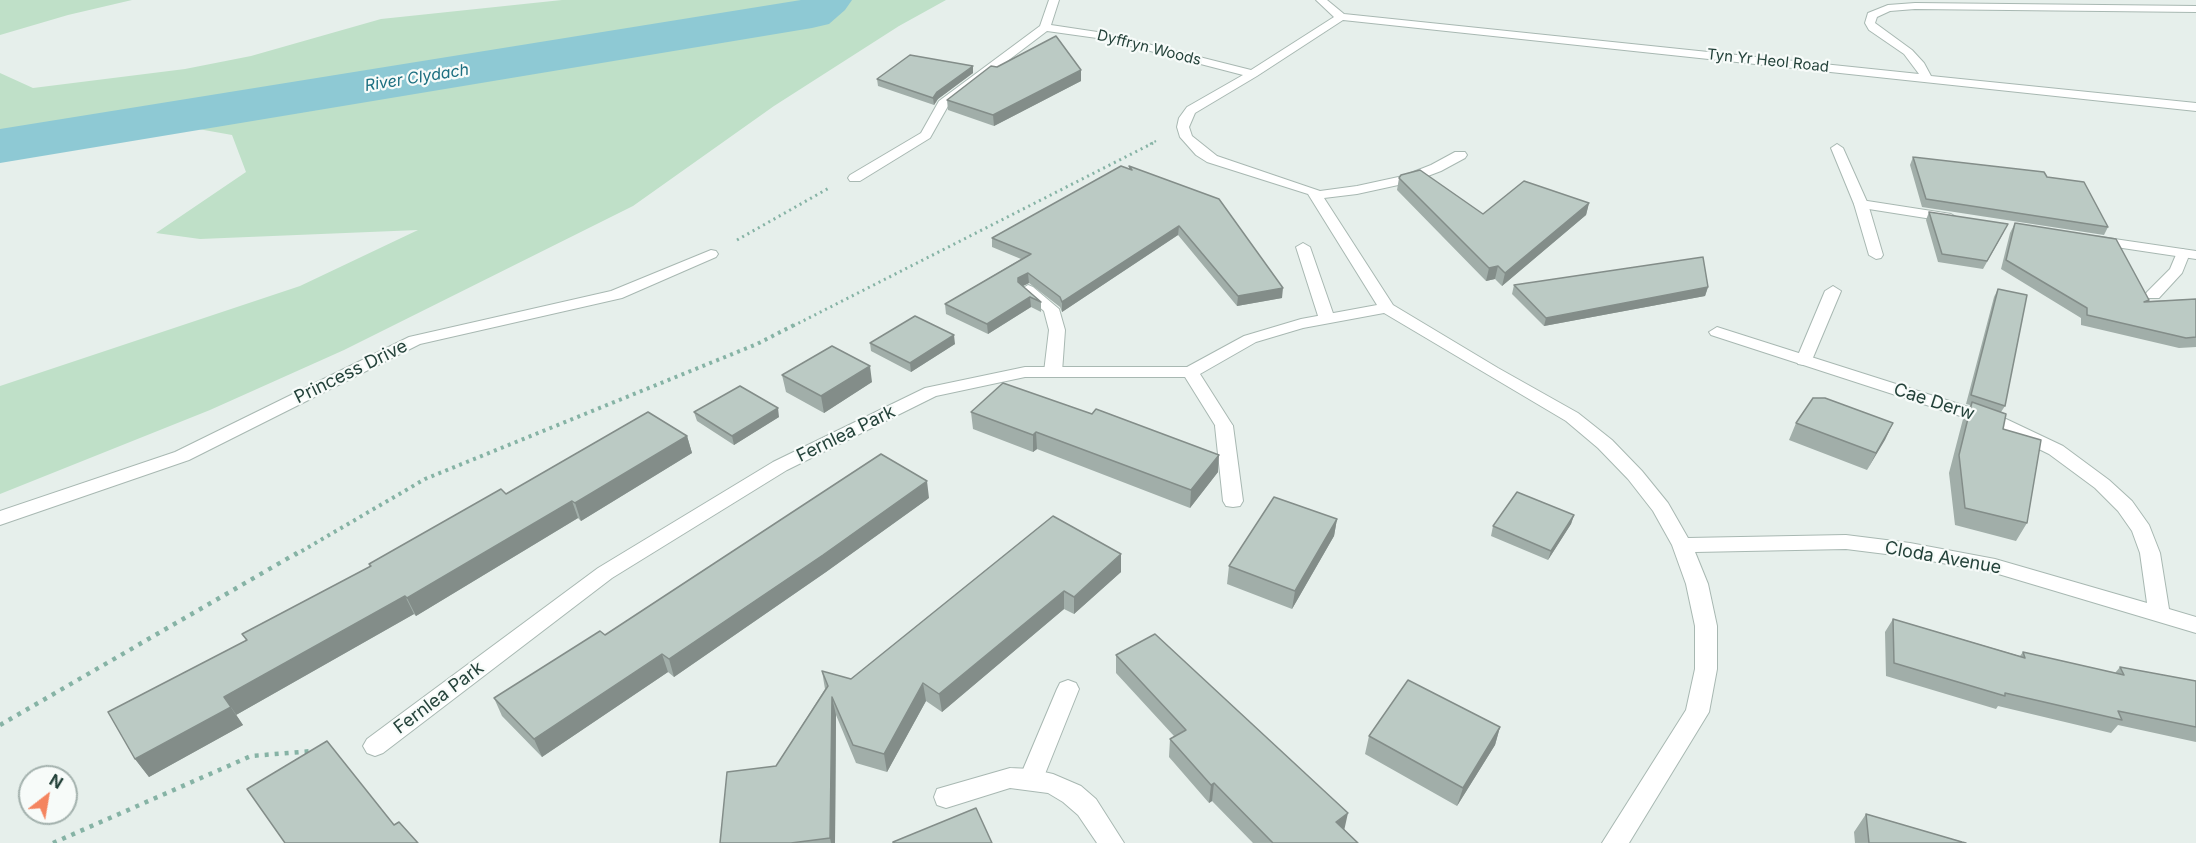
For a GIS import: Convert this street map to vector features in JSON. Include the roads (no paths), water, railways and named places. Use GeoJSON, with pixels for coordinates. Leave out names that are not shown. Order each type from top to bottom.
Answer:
{"type":"FeatureCollection","features":[{"type":"Feature","properties":{"kind":"street"},"geometry":{"type":"LineString","coordinates":[[855,178],[926,135],[943,104],[1045,27],[1054,0]]}},
{"type":"Feature","properties":{"kind":"street"},"geometry":{"type":"LineString","coordinates":[[1321,0],[1341,17],[1253,74],[1191,110],[1185,118],[1183,127],[1186,137],[1212,159],[1295,184],[1317,195],[1387,308],[1492,372],[1572,417],[1605,444],[1635,475],[1661,508],[1682,545],[1697,584],[1706,626],[1706,669],[1697,712],[1615,843]]}},
{"type":"Feature","properties":{"kind":"street"},"geometry":{"type":"LineString","coordinates":[[1926,77],[1920,65],[1908,52],[1873,28],[1870,23],[1872,15],[1888,8],[1915,6],[2196,9]]}},
{"type":"Feature","properties":{"kind":"street","name":"Tyn Yr Heol Road"},"geometry":{"type":"LineString","coordinates":[[1341,17],[2196,107]]}},
{"type":"Feature","properties":{"kind":"street","name":"Dyffryn Woods"},"geometry":{"type":"LineString","coordinates":[[1045,27],[1104,36],[1253,74]]}},
{"type":"Feature","properties":{"kind":"street"},"geometry":{"type":"LineString","coordinates":[[1838,148],[1861,204],[1876,255]]}},
{"type":"Feature","properties":{"kind":"street"},"geometry":{"type":"LineString","coordinates":[[1317,195],[1357,190],[1407,179],[1436,168],[1460,155]]}},
{"type":"Feature","properties":{"kind":"street"},"geometry":{"type":"LineString","coordinates":[[1861,204],[1964,220]]}},
{"type":"Feature","properties":{"kind":"street"},"geometry":{"type":"LineString","coordinates":[[2079,237],[2189,254],[2153,296]]}},
{"type":"Feature","properties":{"kind":"street"},"geometry":{"type":"LineString","coordinates":[[1303,248],[1327,319]]}},
{"type":"Feature","properties":{"kind":"street","name":"Princess Drive"},"geometry":{"type":"LineString","coordinates":[[0,518],[182,456],[415,340],[616,295],[711,254]]}},
{"type":"Feature","properties":{"kind":"street"},"geometry":{"type":"LineString","coordinates":[[1028,290],[1051,309],[1057,330],[1053,372]]}},
{"type":"Feature","properties":{"kind":"street"},"geometry":{"type":"LineString","coordinates":[[1804,360],[1833,291]]}},
{"type":"Feature","properties":{"kind":"street","name":"Fernlea Park"},"geometry":{"type":"LineString","coordinates":[[375,746],[605,573],[780,466],[932,392],[1025,372],[1190,372],[1250,339],[1327,319],[1387,308]]}},
{"type":"Feature","properties":{"kind":"street","name":"Cae Derw"},"geometry":{"type":"LineString","coordinates":[[1717,332],[2000,423],[2056,450],[2103,484],[2125,506],[2142,530],[2150,553],[2158,614]]}},
{"type":"Feature","properties":{"kind":"street"},"geometry":{"type":"LineString","coordinates":[[1190,372],[1224,426],[1233,501]]}},
{"type":"Feature","properties":{"kind":"street","name":"Cloda Avenue"},"geometry":{"type":"LineString","coordinates":[[1682,545],[1846,542],[1910,550],[1995,566],[2196,625]]}},
{"type":"Feature","properties":{"kind":"street"},"geometry":{"type":"LineString","coordinates":[[1031,779],[1068,689]]}},
{"type":"Feature","properties":{"kind":"street"},"geometry":{"type":"LineString","coordinates":[[946,797],[1010,778],[1031,779],[1053,784],[1072,794],[1087,807],[1110,843]]}},
{"type":"Feature","properties":{"kind":"waterway","name":"River Clydach"},"geometry":{"type":"LineString","coordinates":[[0,146],[812,14],[829,0]]}}]}
